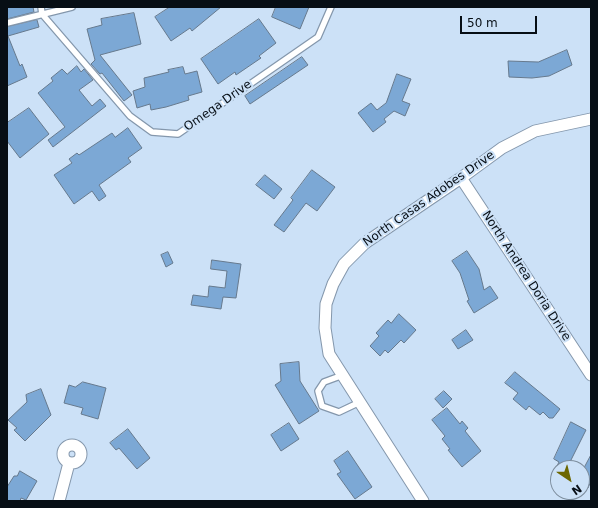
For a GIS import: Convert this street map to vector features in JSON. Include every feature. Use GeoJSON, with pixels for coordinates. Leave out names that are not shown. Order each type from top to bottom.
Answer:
{"type":"FeatureCollection","features":[{"type":"Feature","properties":{"kind":"street","name":"North Casas Adobes Drive"},"geometry":{"type":"LineString","coordinates":[[423,501],[329,354],[325,328],[326,304],[333,284],[344,264],[365,243],[461,178],[502,148],[535,131],[591,119]]}},
{"type":"Feature","properties":{"kind":"street","name":"North Andrea Doria Drive"},"geometry":{"type":"LineString","coordinates":[[461,178],[591,375]]}},
{"type":"Feature","properties":{"kind":"street"},"geometry":{"type":"LineString","coordinates":[[59,501],[69,463]]}},
{"type":"Feature","properties":{"kind":"lane"},"geometry":{"type":"LineString","coordinates":[[41,7],[42,14]]}},
{"type":"Feature","properties":{"kind":"lane"},"geometry":{"type":"LineString","coordinates":[[7,23],[72,7]]}},
{"type":"Feature","properties":{"kind":"lane","name":"Omega Drive"},"geometry":{"type":"LineString","coordinates":[[42,14],[130,116],[152,132],[178,134],[318,37],[331,7]]}},
{"type":"Feature","properties":{"kind":"lane"},"geometry":{"type":"LineString","coordinates":[[343,375],[324,382],[321,386],[318,391],[322,406],[339,412],[360,402]]}},
{"type":"Feature","properties":{"kind":"building"},"geometry":{"type":"Polygon","coordinates":[[[7,7],[33,7],[34,12],[7,19],[7,7]]]}},
{"type":"Feature","properties":{"kind":"building"},"geometry":{"type":"Polygon","coordinates":[[[170,7],[221,7],[192,31],[190,28],[171,41],[155,17],[170,7]]]}},
{"type":"Feature","properties":{"kind":"building"},"geometry":{"type":"Polygon","coordinates":[[[276,7],[309,7],[300,29],[272,17],[276,7]]]}},
{"type":"Feature","properties":{"kind":"building"},"geometry":{"type":"Polygon","coordinates":[[[134,13],[141,44],[100,55],[132,95],[124,101],[102,73],[100,74],[91,64],[95,60],[87,29],[102,25],[101,19],[134,13]]]}},
{"type":"Feature","properties":{"kind":"building"},"geometry":{"type":"Polygon","coordinates":[[[259,19],[276,43],[259,56],[261,58],[236,75],[235,72],[218,84],[201,59],[259,19]]]}},
{"type":"Feature","properties":{"kind":"building"},"geometry":{"type":"Polygon","coordinates":[[[37,20],[39,27],[8,36],[20,66],[22,64],[27,77],[7,86],[7,27],[37,20]]]}},
{"type":"Feature","properties":{"kind":"building"},"geometry":{"type":"Polygon","coordinates":[[[567,50],[572,65],[549,76],[532,78],[509,77],[508,61],[538,62],[567,50]]]}},
{"type":"Feature","properties":{"kind":"building"},"geometry":{"type":"Polygon","coordinates":[[[302,57],[308,65],[250,104],[245,96],[302,57]]]}},
{"type":"Feature","properties":{"kind":"building"},"geometry":{"type":"Polygon","coordinates":[[[77,66],[81,72],[84,69],[93,80],[79,90],[92,106],[100,99],[106,106],[53,147],[48,140],[65,127],[38,93],[53,81],[51,78],[62,69],[67,74],[77,66]]]}},
{"type":"Feature","properties":{"kind":"building"},"geometry":{"type":"Polygon","coordinates":[[[183,67],[185,74],[197,71],[202,92],[188,96],[189,100],[166,107],[151,110],[150,104],[137,108],[133,91],[145,87],[144,78],[183,67]]]}},
{"type":"Feature","properties":{"kind":"building"},"geometry":{"type":"Polygon","coordinates":[[[397,74],[411,79],[402,101],[410,104],[405,116],[394,111],[384,119],[386,122],[373,132],[358,113],[371,103],[377,110],[386,103],[397,74]]]}},
{"type":"Feature","properties":{"kind":"building"},"geometry":{"type":"Polygon","coordinates":[[[29,108],[49,134],[20,158],[7,141],[7,123],[29,108]]]}},
{"type":"Feature","properties":{"kind":"building"},"geometry":{"type":"Polygon","coordinates":[[[128,128],[142,148],[128,158],[131,162],[99,185],[106,196],[99,201],[92,191],[74,204],[54,175],[72,163],[69,159],[77,153],[79,155],[112,133],[115,137],[128,128]]]}},
{"type":"Feature","properties":{"kind":"building"},"geometry":{"type":"Polygon","coordinates":[[[312,170],[335,187],[317,211],[306,203],[284,232],[274,225],[293,200],[291,198],[312,170]]]}},
{"type":"Feature","properties":{"kind":"building"},"geometry":{"type":"Polygon","coordinates":[[[265,175],[282,189],[274,199],[256,185],[265,175]]]}},
{"type":"Feature","properties":{"kind":"building"},"geometry":{"type":"Polygon","coordinates":[[[467,251],[479,269],[484,290],[490,286],[498,298],[474,313],[467,301],[469,300],[460,273],[452,261],[467,251]]]}},
{"type":"Feature","properties":{"kind":"building"},"geometry":{"type":"Polygon","coordinates":[[[168,252],[173,263],[166,267],[161,255],[168,252]]]}},
{"type":"Feature","properties":{"kind":"building"},"geometry":{"type":"Polygon","coordinates":[[[212,260],[241,264],[236,298],[223,297],[221,309],[191,305],[193,295],[208,297],[209,286],[225,288],[227,271],[211,269],[212,260]]]}},
{"type":"Feature","properties":{"kind":"building"},"geometry":{"type":"Polygon","coordinates":[[[399,314],[416,330],[404,343],[401,340],[388,353],[385,350],[380,356],[370,346],[379,336],[376,333],[388,320],[391,323],[399,314]]]}},
{"type":"Feature","properties":{"kind":"building"},"geometry":{"type":"Polygon","coordinates":[[[466,330],[473,340],[458,349],[452,340],[466,330]]]}},
{"type":"Feature","properties":{"kind":"building"},"geometry":{"type":"Polygon","coordinates":[[[299,362],[300,381],[319,411],[299,424],[275,385],[281,381],[280,364],[299,362]]]}},
{"type":"Feature","properties":{"kind":"building"},"geometry":{"type":"Polygon","coordinates":[[[515,372],[560,409],[553,418],[549,418],[543,412],[540,415],[529,406],[526,410],[513,399],[518,393],[505,383],[515,372]]]}},
{"type":"Feature","properties":{"kind":"building"},"geometry":{"type":"Polygon","coordinates":[[[83,382],[106,388],[98,419],[81,414],[83,408],[64,403],[69,385],[75,387],[83,382]]]}},
{"type":"Feature","properties":{"kind":"building"},"geometry":{"type":"Polygon","coordinates":[[[41,389],[51,415],[25,441],[14,430],[17,428],[8,420],[27,402],[26,395],[41,389]]]}},
{"type":"Feature","properties":{"kind":"building"},"geometry":{"type":"Polygon","coordinates":[[[444,391],[452,399],[443,408],[435,399],[444,391]]]}},
{"type":"Feature","properties":{"kind":"building"},"geometry":{"type":"Polygon","coordinates":[[[447,408],[460,424],[462,421],[468,428],[465,431],[481,451],[462,467],[448,450],[450,449],[442,439],[445,436],[432,420],[447,408]]]}},
{"type":"Feature","properties":{"kind":"building"},"geometry":{"type":"Polygon","coordinates":[[[571,422],[586,430],[571,460],[554,459],[571,422]]]}},
{"type":"Feature","properties":{"kind":"building"},"geometry":{"type":"Polygon","coordinates":[[[289,423],[299,439],[281,451],[271,435],[289,423]]]}},
{"type":"Feature","properties":{"kind":"building"},"geometry":{"type":"Polygon","coordinates":[[[128,429],[150,458],[137,469],[119,448],[116,450],[110,443],[128,429]]]}},
{"type":"Feature","properties":{"kind":"building"},"geometry":{"type":"Polygon","coordinates":[[[348,451],[372,487],[355,499],[337,474],[341,472],[334,461],[348,451]]]}},
{"type":"Feature","properties":{"kind":"building"},"geometry":{"type":"Polygon","coordinates":[[[591,455],[590,483],[590,460],[588,460],[591,455]]]}},
{"type":"Feature","properties":{"kind":"building"},"geometry":{"type":"Polygon","coordinates":[[[20,471],[37,481],[26,500],[21,498],[20,501],[7,501],[7,487],[14,476],[17,476],[20,471]]]}}]}
